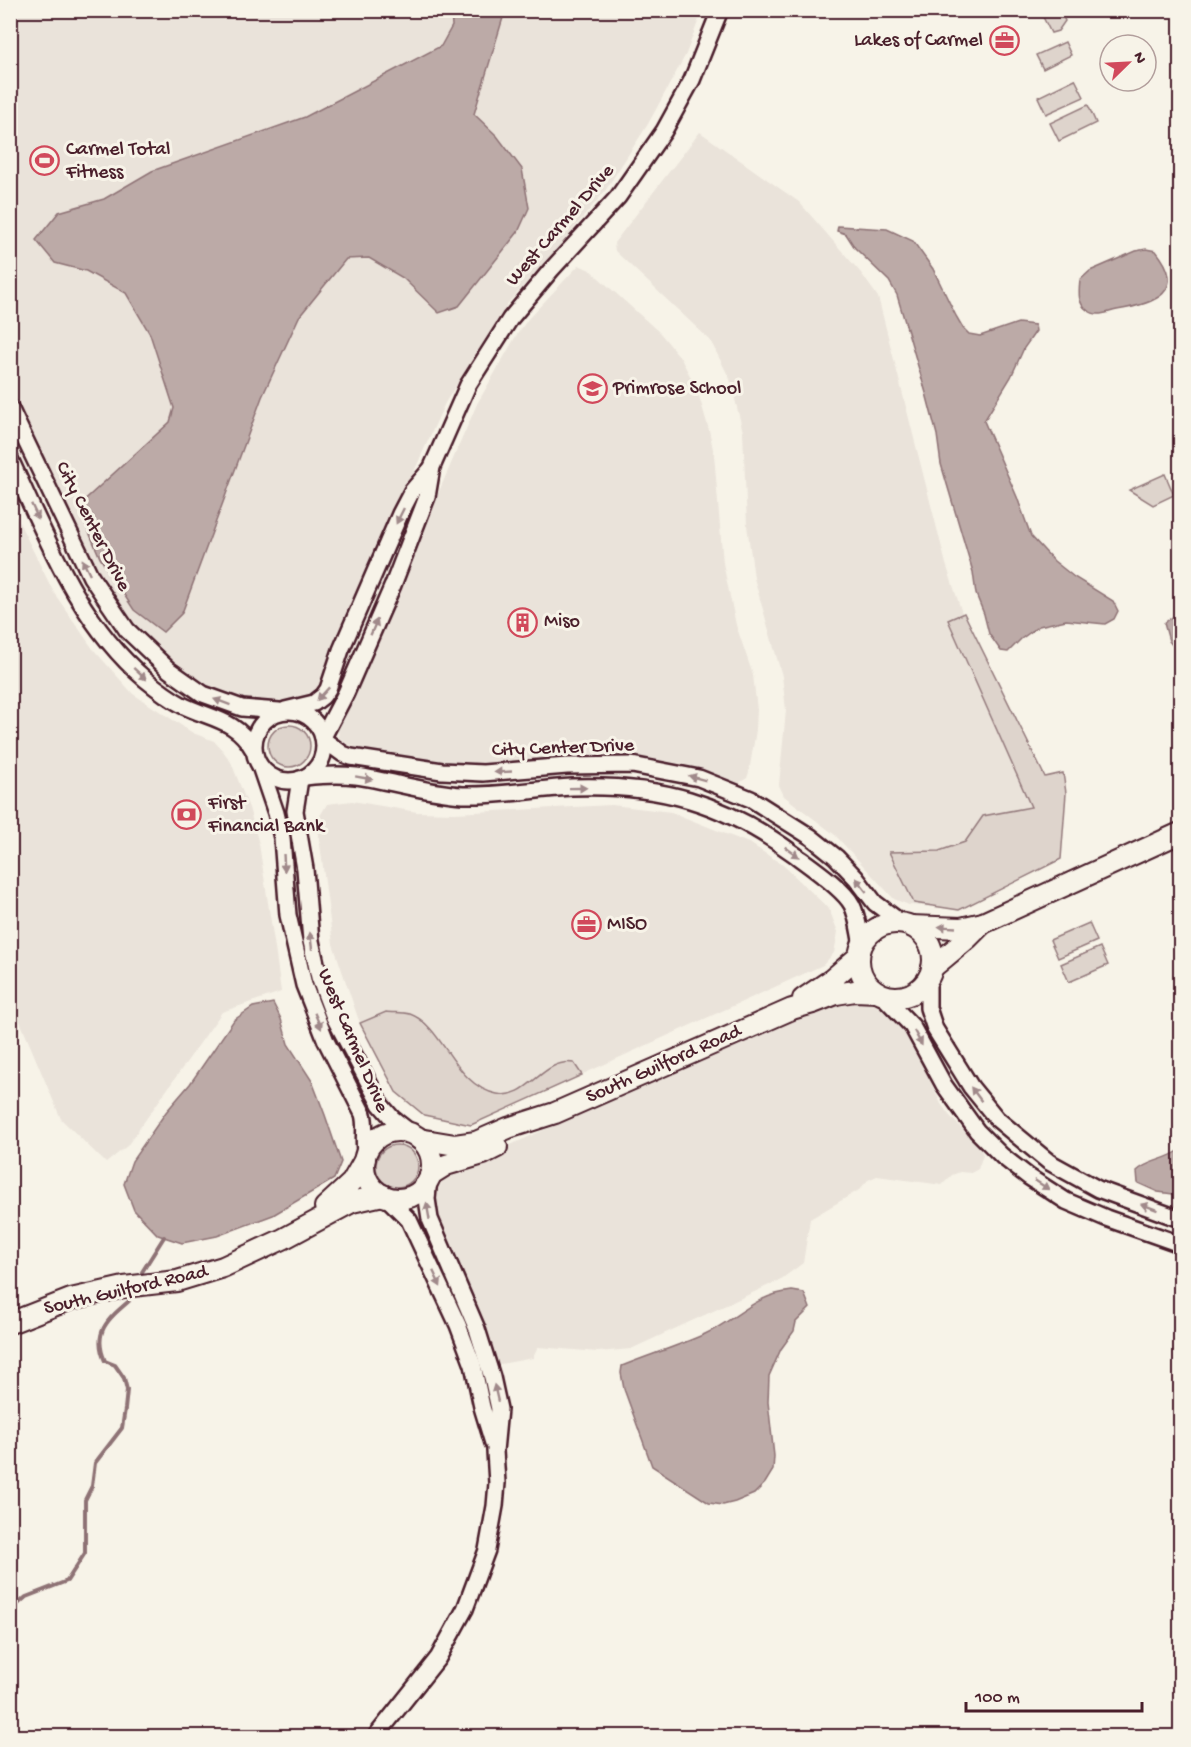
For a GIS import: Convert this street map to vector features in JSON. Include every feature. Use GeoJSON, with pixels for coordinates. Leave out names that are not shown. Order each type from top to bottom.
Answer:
{"type":"FeatureCollection","features":[{"type":"Feature","properties":{"kind":"main road"},"geometry":{"type":"LineString","coordinates":[[982,923],[930,973],[918,990],[903,996],[888,996],[879,993],[863,977],[860,951],[876,929],[889,924],[962,928],[982,923],[1180,833]]}},
{"type":"Feature","properties":{"kind":"main road"},"geometry":{"type":"LineString","coordinates":[[907,925],[927,940],[932,954],[930,973]]}},
{"type":"Feature","properties":{"kind":"main road","name":"South Guilford Road"},"geometry":{"type":"LineString","coordinates":[[792,1009],[860,951]]}},
{"type":"Feature","properties":{"kind":"main road","name":"South Guilford Road"},"geometry":{"type":"LineString","coordinates":[[417,1137],[466,1145],[536,1120],[792,1009],[836,994],[855,991],[879,993]]}},
{"type":"Feature","properties":{"kind":"main road","name":"South Guilford Road"},"geometry":{"type":"LineString","coordinates":[[430,1177],[452,1163],[494,1149],[518,1135],[536,1120]]}},
{"type":"Feature","properties":{"kind":"main road"},"geometry":{"type":"LineString","coordinates":[[400,1131],[417,1137],[428,1149],[431,1157],[430,1177],[424,1187],[411,1196],[389,1200],[373,1188],[365,1169],[365,1157],[375,1141],[384,1135],[400,1131]]}},
{"type":"Feature","properties":{"kind":"main road","name":"South Guilford Road"},"geometry":{"type":"LineString","coordinates":[[306,1226],[352,1182],[365,1157]]}},
{"type":"Feature","properties":{"kind":"main road","name":"South Guilford Road"},"geometry":{"type":"LineString","coordinates":[[10,1323],[71,1299],[124,1287],[177,1281],[200,1275],[223,1267],[325,1218],[352,1202],[389,1200]]}},
{"type":"Feature","properties":{"kind":"street","name":"West Carmel Drive"},"geometry":{"type":"LineString","coordinates":[[323,739],[346,693],[393,585],[427,497],[432,467],[468,385],[498,336],[528,296],[618,197],[664,131],[692,80],[720,10]]}},
{"type":"Feature","properties":{"kind":"street","name":"City Center Drive"},"geometry":{"type":"LineString","coordinates":[[10,408],[91,577],[127,630],[169,670],[204,694],[240,707],[282,711]]}},
{"type":"Feature","properties":{"kind":"street"},"geometry":{"type":"LineString","coordinates":[[10,459],[65,577],[91,620],[128,663],[159,690],[180,703],[235,727],[254,749],[260,766],[276,778],[290,781],[303,778],[313,771],[322,759],[323,739],[319,727],[307,715],[296,711],[282,711],[265,719],[258,728],[254,738],[254,749]]}},
{"type":"Feature","properties":{"kind":"street","name":"West Carmel Drive"},"geometry":{"type":"LineString","coordinates":[[282,711],[314,703],[324,696],[341,650],[400,514],[412,491],[432,467]]}},
{"type":"Feature","properties":{"kind":"street","name":"City Center Drive"},"geometry":{"type":"LineString","coordinates":[[323,739],[343,754],[351,757],[442,771],[483,773],[567,766],[623,765],[658,768],[699,778],[751,799],[811,837],[849,871],[875,903],[907,925]]}},
{"type":"Feature","properties":{"kind":"street","name":"West Carmel Drive"},"geometry":{"type":"LineString","coordinates":[[260,766],[282,838],[287,908],[298,966],[326,1041],[363,1114],[365,1157]]}},
{"type":"Feature","properties":{"kind":"street","name":"City Center Drive"},"geometry":{"type":"LineString","coordinates":[[303,778],[351,776],[432,792],[464,795],[571,788],[629,788],[667,793],[697,801],[728,813],[772,838],[846,896],[855,913],[860,951]]}},
{"type":"Feature","properties":{"kind":"street","name":"West Carmel Drive"},"geometry":{"type":"LineString","coordinates":[[303,778],[295,811],[305,869],[311,941],[319,977],[334,1017],[380,1104],[392,1118],[417,1137]]}},
{"type":"Feature","properties":{"kind":"street"},"geometry":{"type":"LineString","coordinates":[[930,973],[928,1008],[935,1029],[971,1087],[997,1119],[1049,1162],[1098,1189],[1180,1219]]}},
{"type":"Feature","properties":{"kind":"street"},"geometry":{"type":"LineString","coordinates":[[879,993],[912,1026],[931,1064],[949,1092],[976,1131],[1002,1156],[1066,1201],[1180,1244]]}},
{"type":"Feature","properties":{"kind":"street"},"geometry":{"type":"LineString","coordinates":[[376,1737],[438,1658],[465,1609],[487,1550],[497,1483],[495,1451],[499,1409],[492,1377],[466,1302],[430,1219],[427,1199],[430,1177]]}},
{"type":"Feature","properties":{"kind":"street"},"geometry":{"type":"LineString","coordinates":[[389,1200],[413,1228],[466,1345],[495,1451]]}},
{"type":"Feature","properties":{"kind":"shaded area"},"geometry":{"type":"Polygon","coordinates":[[[11,11],[702,11],[686,54],[648,124],[605,191],[508,303],[445,403],[332,653],[324,682],[310,694],[295,701],[268,702],[231,699],[210,694],[153,651],[109,597],[81,545],[11,397],[11,11]]]}},
{"type":"Feature","properties":{"kind":"shaded area"},"geometry":{"type":"Polygon","coordinates":[[[451,11],[505,11],[474,114],[497,136],[522,169],[529,208],[518,232],[459,306],[439,313],[403,278],[369,258],[346,259],[299,317],[262,397],[182,613],[163,632],[134,610],[100,558],[78,506],[170,422],[174,408],[150,334],[126,293],[86,271],[55,263],[36,240],[59,212],[104,199],[152,171],[305,117],[441,46],[452,26],[451,11]]]}},
{"type":"Feature","properties":{"kind":"shaded area"},"geometry":{"type":"Polygon","coordinates":[[[1058,11],[1065,21],[1058,31],[1051,33],[1043,17],[1058,11]]]}},
{"type":"Feature","properties":{"kind":"shaded area"},"geometry":{"type":"Polygon","coordinates":[[[1065,42],[1071,55],[1043,69],[1036,55],[1065,42]]]}},
{"type":"Feature","properties":{"kind":"shaded area"},"geometry":{"type":"Polygon","coordinates":[[[1075,79],[1084,97],[1046,114],[1038,97],[1075,79]]]}},
{"type":"Feature","properties":{"kind":"shaded area"},"geometry":{"type":"Polygon","coordinates":[[[1088,105],[1096,123],[1059,141],[1050,123],[1088,105]]]}},
{"type":"Feature","properties":{"kind":"shaded area"},"geometry":{"type":"Polygon","coordinates":[[[700,132],[799,202],[861,273],[878,297],[946,564],[980,668],[1056,855],[955,909],[909,905],[894,899],[835,835],[784,796],[779,785],[786,710],[782,676],[754,578],[747,525],[743,432],[730,379],[710,340],[615,251],[614,243],[700,132]]]}},
{"type":"Feature","properties":{"kind":"shaded area"},"geometry":{"type":"Polygon","coordinates":[[[838,226],[887,229],[913,241],[933,269],[956,316],[969,334],[980,336],[1018,323],[1035,325],[1036,331],[1024,348],[1011,377],[984,421],[1031,536],[1054,561],[1074,577],[1113,601],[1118,611],[1114,619],[1105,624],[1066,620],[1039,626],[1008,652],[1001,651],[989,634],[941,464],[937,435],[926,393],[897,295],[889,281],[855,248],[846,234],[837,231],[838,226]]]}},
{"type":"Feature","properties":{"kind":"shaded area"},"geometry":{"type":"Polygon","coordinates":[[[1146,249],[1156,251],[1165,265],[1169,277],[1168,286],[1163,294],[1143,304],[1102,314],[1095,314],[1084,307],[1079,296],[1080,280],[1090,271],[1146,249]]]}},
{"type":"Feature","properties":{"kind":"shaded area"},"geometry":{"type":"Polygon","coordinates":[[[579,265],[590,270],[660,333],[680,357],[697,389],[714,454],[723,563],[736,625],[753,675],[757,710],[749,772],[747,778],[739,783],[678,763],[635,757],[603,755],[485,764],[455,763],[424,761],[363,750],[339,738],[338,729],[366,659],[477,404],[528,319],[579,265]]]}},
{"type":"Feature","properties":{"kind":"shaded area"},"geometry":{"type":"Polygon","coordinates":[[[1165,474],[1174,495],[1153,505],[1129,490],[1165,474]]]}},
{"type":"Feature","properties":{"kind":"shaded area"},"geometry":{"type":"Polygon","coordinates":[[[11,506],[54,593],[93,649],[133,694],[193,733],[214,741],[231,762],[249,808],[259,844],[275,948],[281,992],[222,1012],[127,1146],[106,1163],[61,1119],[11,1000],[10,891],[13,889],[15,849],[10,839],[11,506]]]}},
{"type":"Feature","properties":{"kind":"shaded area"},"geometry":{"type":"Polygon","coordinates":[[[964,613],[1045,777],[1063,773],[1066,793],[1061,859],[959,910],[914,903],[889,852],[939,851],[965,842],[983,816],[1031,807],[948,620],[964,613]]]}},
{"type":"Feature","properties":{"kind":"shaded area"},"geometry":{"type":"Polygon","coordinates":[[[1180,614],[1180,655],[1169,641],[1164,623],[1180,614]]]}},
{"type":"Feature","properties":{"kind":"shaded area"},"geometry":{"type":"Polygon","coordinates":[[[289,725],[297,726],[304,731],[309,738],[309,754],[304,761],[297,766],[289,767],[281,766],[274,761],[269,754],[268,746],[269,738],[274,731],[281,726],[289,725]]]}},
{"type":"Feature","properties":{"kind":"shaded area"},"geometry":{"type":"Polygon","coordinates":[[[352,801],[417,812],[455,813],[612,805],[671,812],[751,844],[783,865],[829,909],[838,932],[834,953],[823,965],[471,1125],[424,1115],[396,1092],[358,1018],[333,944],[317,821],[327,804],[352,801]]]}},
{"type":"Feature","properties":{"kind":"shaded area"},"geometry":{"type":"Polygon","coordinates":[[[1089,923],[1097,941],[1058,958],[1050,940],[1089,923]]]}},
{"type":"Feature","properties":{"kind":"shaded area"},"geometry":{"type":"Polygon","coordinates":[[[1100,947],[1108,965],[1069,982],[1061,964],[1100,947]]]}},
{"type":"Feature","properties":{"kind":"shaded area"},"geometry":{"type":"Polygon","coordinates":[[[864,997],[888,1010],[904,1026],[941,1104],[980,1148],[983,1155],[978,1169],[971,1173],[960,1172],[952,1175],[942,1185],[877,1176],[868,1180],[859,1190],[810,1219],[803,1263],[780,1280],[631,1349],[598,1352],[538,1347],[533,1358],[495,1365],[484,1325],[444,1235],[438,1216],[436,1192],[448,1173],[722,1050],[825,1001],[864,997]]]}},
{"type":"Feature","properties":{"kind":"shaded area"},"geometry":{"type":"Polygon","coordinates":[[[273,1003],[281,1019],[288,1044],[312,1081],[325,1115],[341,1162],[334,1179],[273,1215],[217,1236],[182,1243],[158,1235],[134,1210],[124,1184],[132,1161],[166,1112],[190,1084],[234,1020],[253,1007],[273,1003]]]}},
{"type":"Feature","properties":{"kind":"shaded area"},"geometry":{"type":"Polygon","coordinates":[[[386,1012],[410,1014],[422,1021],[432,1030],[470,1080],[482,1089],[497,1094],[518,1091],[553,1066],[563,1063],[574,1063],[582,1075],[471,1125],[424,1115],[396,1092],[360,1023],[386,1012]]]}},
{"type":"Feature","properties":{"kind":"shaded area"},"geometry":{"type":"Polygon","coordinates":[[[397,1145],[405,1146],[412,1151],[417,1158],[417,1174],[412,1181],[405,1186],[397,1187],[389,1186],[382,1181],[377,1174],[376,1166],[377,1158],[382,1151],[389,1146],[397,1145]]]}},
{"type":"Feature","properties":{"kind":"shaded area"},"geometry":{"type":"Polygon","coordinates":[[[1180,1150],[1180,1195],[1158,1192],[1138,1183],[1137,1171],[1141,1167],[1180,1150]]]}},
{"type":"Feature","properties":{"kind":"shaded area"},"geometry":{"type":"Polygon","coordinates":[[[792,1291],[804,1293],[810,1308],[796,1322],[794,1331],[781,1349],[769,1376],[768,1402],[774,1456],[773,1470],[754,1494],[723,1505],[709,1503],[652,1466],[624,1389],[622,1366],[705,1334],[767,1297],[792,1291]]]}},
{"type":"Feature","properties":{"kind":"waterway"},"geometry":{"type":"LineString","coordinates":[[142,1272],[164,1237]]}},
{"type":"Feature","properties":{"kind":"waterway"},"geometry":{"type":"LineString","coordinates":[[10,1611],[26,1597],[67,1581],[85,1553],[85,1500],[92,1486],[95,1463],[122,1428],[127,1390],[124,1378],[115,1365],[105,1361],[101,1351],[101,1334],[109,1320],[129,1301]]}},
{"type":"Feature","properties":{"kind":"place","name":"Lakes of Carmel"},"geometry":{"type":"Point","coordinates":[1004,41]}},
{"type":"Feature","properties":{"kind":"place","name":"Carmel Total Fitness"},"geometry":{"type":"Point","coordinates":[45,161]}},
{"type":"Feature","properties":{"kind":"place","name":"Primrose School"},"geometry":{"type":"Point","coordinates":[592,389]}},
{"type":"Feature","properties":{"kind":"place","name":"Miso"},"geometry":{"type":"Point","coordinates":[523,622]}},
{"type":"Feature","properties":{"kind":"place","name":"First Financial Bank"},"geometry":{"type":"Point","coordinates":[187,815]}},
{"type":"Feature","properties":{"kind":"place","name":"MISO"},"geometry":{"type":"Point","coordinates":[586,925]}}]}
